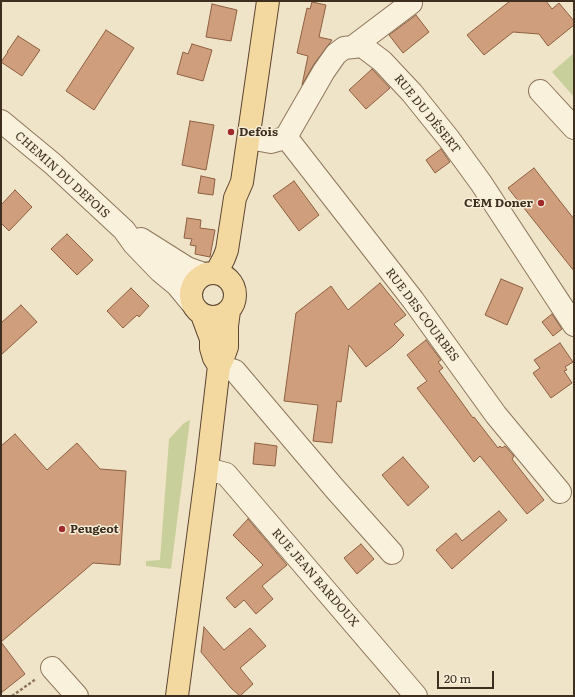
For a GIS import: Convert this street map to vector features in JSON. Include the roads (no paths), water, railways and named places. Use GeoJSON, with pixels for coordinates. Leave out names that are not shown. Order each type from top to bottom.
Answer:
{"type":"FeatureCollection","features":[{"type":"Feature","properties":{"kind":"main road"},"geometry":{"type":"LineString","coordinates":[[210,274],[224,258],[227,250],[235,198],[242,182],[268,1]]}},
{"type":"Feature","properties":{"kind":"main road"},"geometry":{"type":"LineString","coordinates":[[177,696],[219,366],[227,347],[229,311],[235,296],[233,286],[234,271],[244,200],[242,182]]}},
{"type":"Feature","properties":{"kind":"main road"},"geometry":{"type":"LineString","coordinates":[[219,366],[214,358],[211,348],[211,339],[196,308],[190,291],[199,277],[210,274],[225,276],[233,286]]}},
{"type":"Feature","properties":{"kind":"main road"},"geometry":{"type":"LineString","coordinates":[[196,308],[214,318],[229,311]]}},
{"type":"Feature","properties":{"kind":"street"},"geometry":{"type":"LineString","coordinates":[[249,138],[271,142],[286,137],[324,71],[336,54],[344,48],[354,46],[411,3]]}},
{"type":"Feature","properties":{"kind":"street","name":"RUE DU DÉSERT"},"geometry":{"type":"LineString","coordinates":[[354,46],[362,46],[382,61],[431,116],[481,183],[574,325]]}},
{"type":"Feature","properties":{"kind":"street"},"geometry":{"type":"LineString","coordinates":[[540,91],[574,128]]}},
{"type":"Feature","properties":{"kind":"street","name":"CHEMIN DU DEFOIS"},"geometry":{"type":"LineString","coordinates":[[1,121],[53,164],[124,230],[134,244],[160,271],[177,285],[196,308]]}},
{"type":"Feature","properties":{"kind":"street","name":"RUE DES COURBES"},"geometry":{"type":"LineString","coordinates":[[286,137],[413,300],[496,415],[560,492]]}},
{"type":"Feature","properties":{"kind":"street","name":"CHEMIN DU DEFOIS"},"geometry":{"type":"LineString","coordinates":[[124,230],[140,238],[187,268],[210,274]]}},
{"type":"Feature","properties":{"kind":"street"},"geometry":{"type":"LineString","coordinates":[[219,366],[235,370],[335,489],[392,553]]}},
{"type":"Feature","properties":{"kind":"street","name":"RUE JEAN BARDOUX"},"geometry":{"type":"LineString","coordinates":[[207,469],[226,474],[416,696]]}},
{"type":"Feature","properties":{"kind":"street"},"geometry":{"type":"LineString","coordinates":[[52,668],[76,696]]}},
{"type":"Feature","properties":{"kind":"place","name":"Defois"},"geometry":{"type":"Point","coordinates":[231,132]}},
{"type":"Feature","properties":{"kind":"place","name":"CEM Doner"},"geometry":{"type":"Point","coordinates":[541,203]}},
{"type":"Feature","properties":{"kind":"place","name":"Peugeot"},"geometry":{"type":"Point","coordinates":[62,529]}}]}
